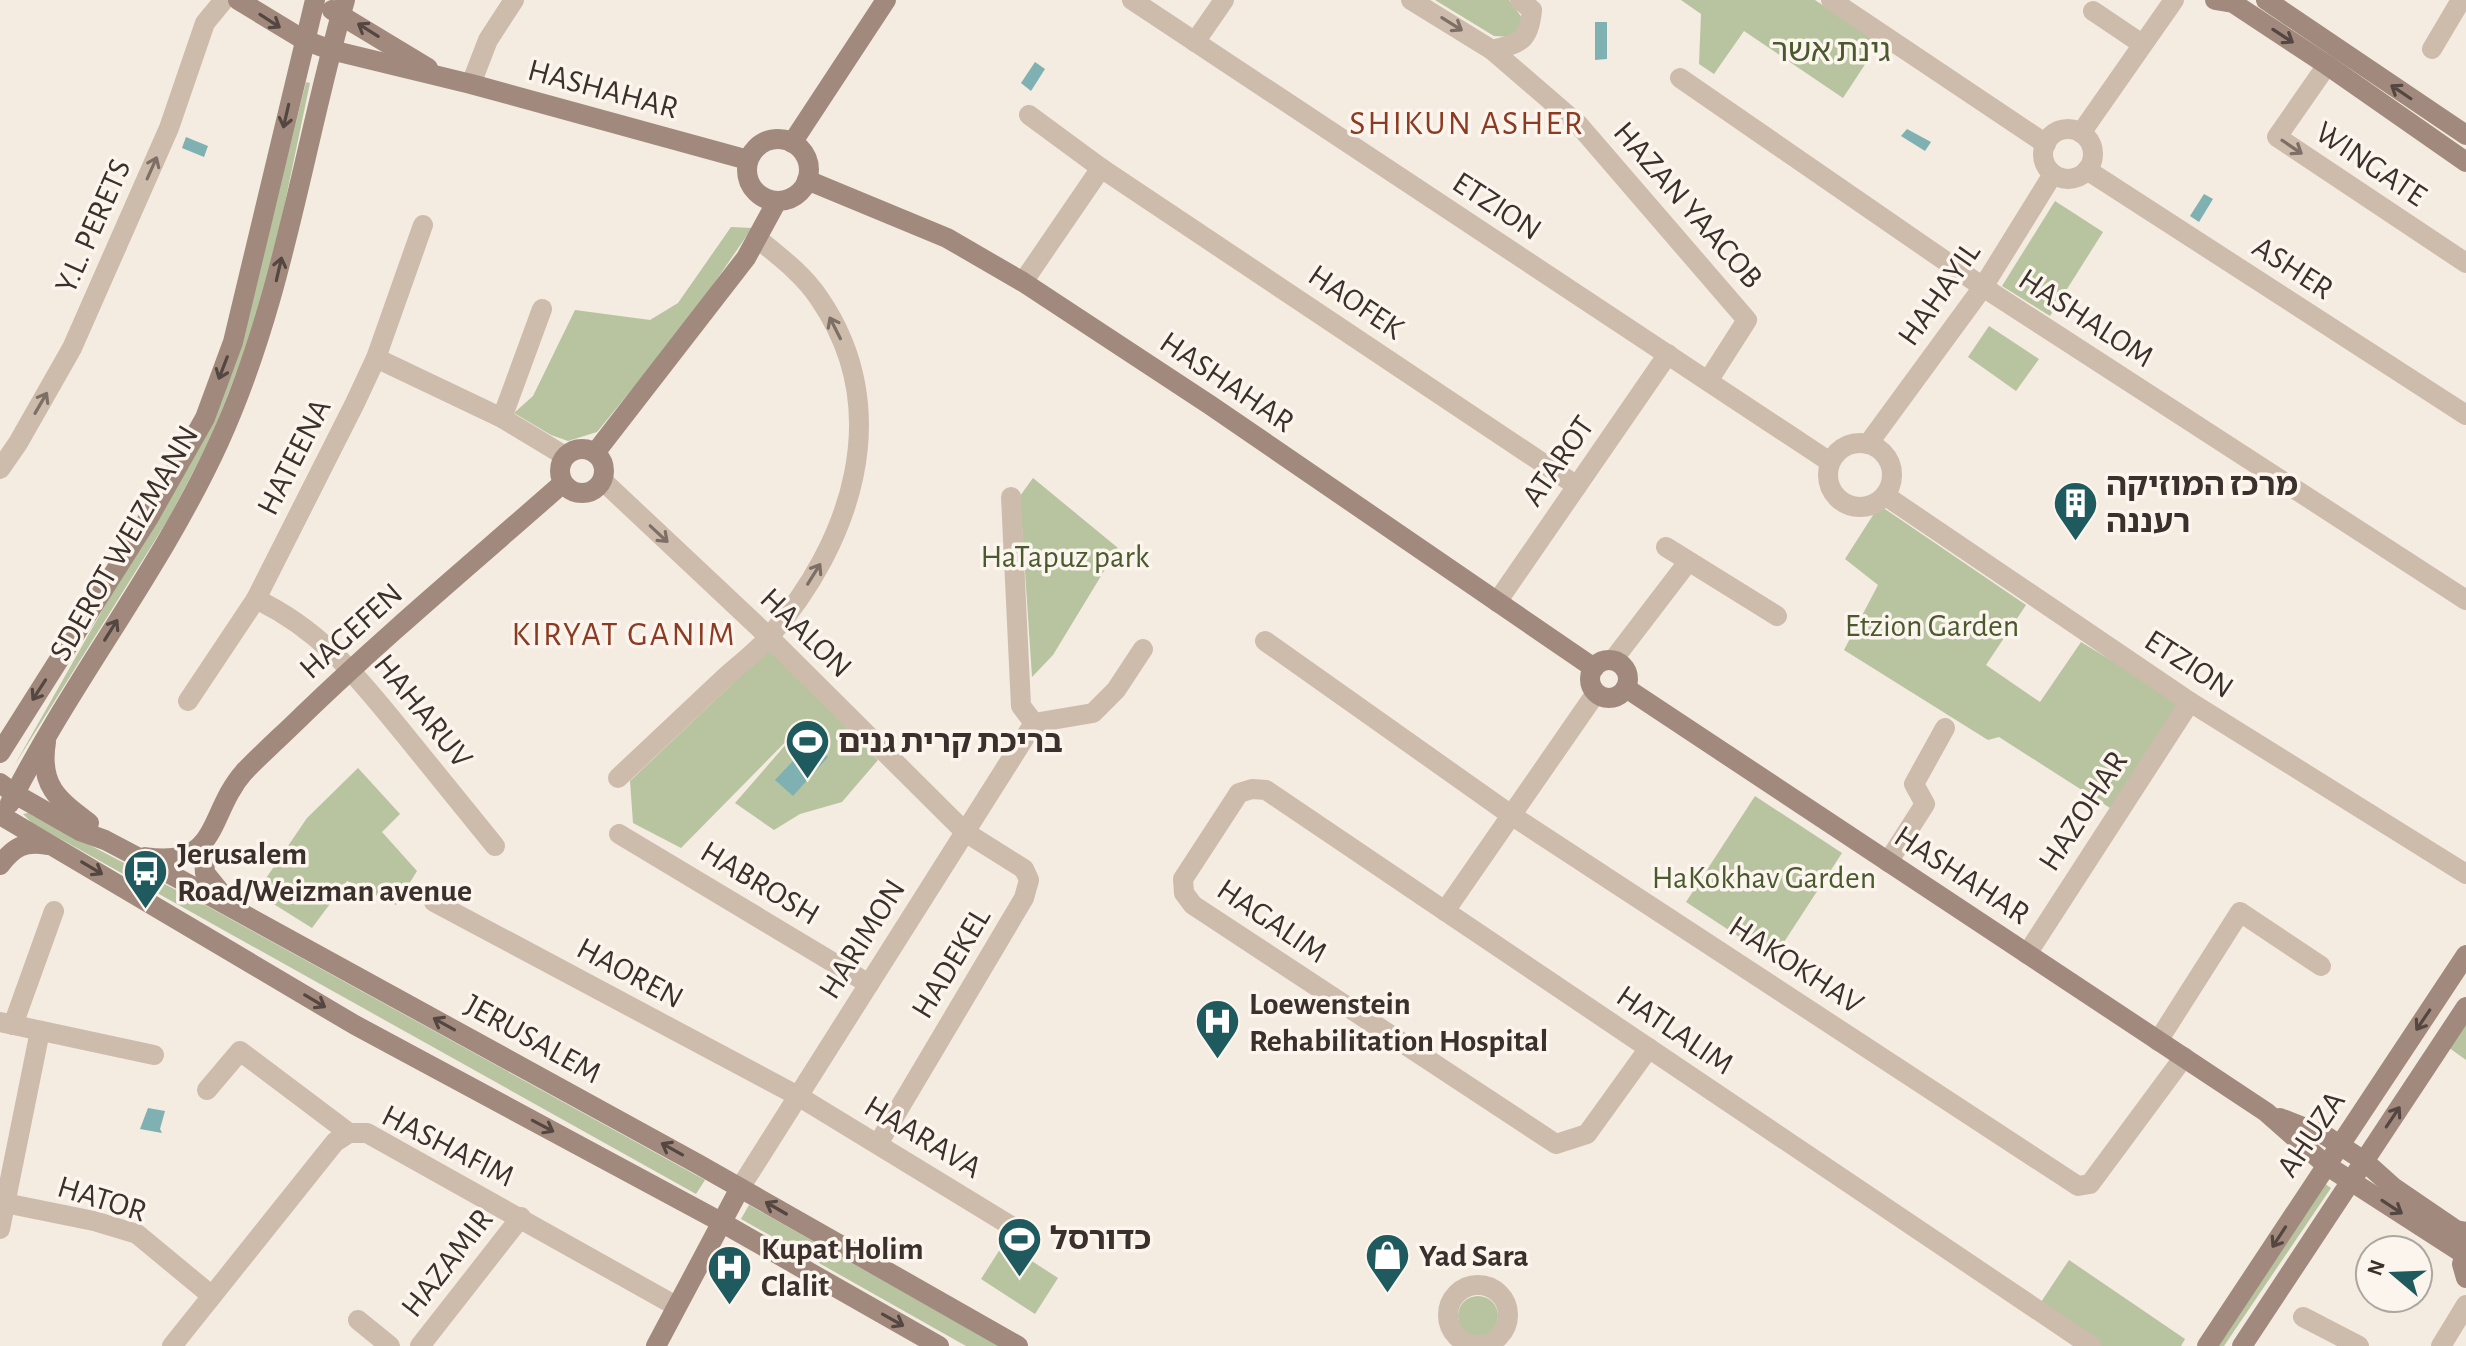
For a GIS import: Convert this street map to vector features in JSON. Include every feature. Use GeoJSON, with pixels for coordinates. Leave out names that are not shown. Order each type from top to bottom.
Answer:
{"type":"FeatureCollection","features":[{"type":"Feature","properties":{"kind":"street","name":"Y.L. PERETS"},"geometry":{"type":"LineString","coordinates":[[0,469],[72,348],[169,128],[205,23],[224,0]]}},
{"type":"Feature","properties":{"kind":"street","name":"HASHAHAR"},"geometry":{"type":"LineString","coordinates":[[238,0],[304,40],[331,50],[442,76],[748,160]]}},
{"type":"Feature","properties":{"kind":"street"},"geometry":{"type":"LineString","coordinates":[[471,84],[488,40],[514,0]]}},
{"type":"Feature","properties":{"kind":"street"},"geometry":{"type":"LineString","coordinates":[[792,143],[886,0]]}},
{"type":"Feature","properties":{"kind":"street","name":"ETZION"},"geometry":{"type":"LineString","coordinates":[[1132,0],[1830,462]]}},
{"type":"Feature","properties":{"kind":"street"},"geometry":{"type":"LineString","coordinates":[[1195,42],[1224,0]]}},
{"type":"Feature","properties":{"kind":"street"},"geometry":{"type":"LineString","coordinates":[[1411,0],[1492,50],[1520,43],[1530,29],[1532,10],[1520,0]]}},
{"type":"Feature","properties":{"kind":"street"},"geometry":{"type":"LineString","coordinates":[[1831,0],[2046,144]]}},
{"type":"Feature","properties":{"kind":"street"},"geometry":{"type":"LineString","coordinates":[[2081,133],[2174,0]]}},
{"type":"Feature","properties":{"kind":"street"},"geometry":{"type":"LineString","coordinates":[[2215,0],[2233,3],[2466,162]]}},
{"type":"Feature","properties":{"kind":"street"},"geometry":{"type":"LineString","coordinates":[[2266,0],[2466,135]]}},
{"type":"Feature","properties":{"kind":"street"},"geometry":{"type":"LineString","coordinates":[[2432,49],[2461,0]]}},
{"type":"Feature","properties":{"kind":"street","name":"HASHAHAR"},"geometry":{"type":"LineString","coordinates":[[312,1],[343,7],[442,76]]}},
{"type":"Feature","properties":{"kind":"street","name":"SDEROT WEIZMANN"},"geometry":{"type":"LineString","coordinates":[[0,753],[6,735],[142,529],[205,418],[233,342],[312,1]]}},
{"type":"Feature","properties":{"kind":"street","name":"SDEROT WEIZMANN"},"geometry":{"type":"LineString","coordinates":[[1,819],[8,788],[48,733],[168,539],[220,440],[274,292],[343,7]]}},
{"type":"Feature","properties":{"kind":"street"},"geometry":{"type":"LineString","coordinates":[[2093,11],[2142,44]]}},
{"type":"Feature","properties":{"kind":"street","name":"HAZAN YAACOB"},"geometry":{"type":"LineString","coordinates":[[1492,50],[1578,124],[1747,320],[1708,381]]}},
{"type":"Feature","properties":{"kind":"street","name":"WINGATE"},"geometry":{"type":"LineString","coordinates":[[2327,65],[2277,137],[2466,263]]}},
{"type":"Feature","properties":{"kind":"street","name":"HASHALOM"},"geometry":{"type":"LineString","coordinates":[[1680,78],[1983,287],[2466,600]]}},
{"type":"Feature","properties":{"kind":"street","name":"HAOFEK"},"geometry":{"type":"LineString","coordinates":[[1029,115],[1101,168],[1577,486]]}},
{"type":"Feature","properties":{"kind":"street"},"geometry":{"type":"LineString","coordinates":[[2065,130],[2081,133],[2092,146],[2092,163],[2087,170],[2071,179],[2053,174],[2044,157],[2046,144],[2051,137],[2065,130]]}},
{"type":"Feature","properties":{"kind":"street"},"geometry":{"type":"LineString","coordinates":[[771,139],[792,143],[806,158],[807,180],[797,194],[777,201],[763,197],[749,182],[748,160],[761,143],[771,139]]}},
{"type":"Feature","properties":{"kind":"street"},"geometry":{"type":"LineString","coordinates":[[1023,282],[1101,168]]}},
{"type":"Feature","properties":{"kind":"street","name":"ASHER"},"geometry":{"type":"LineString","coordinates":[[2087,170],[2466,415]]}},
{"type":"Feature","properties":{"kind":"street","name":"HAHAYIL"},"geometry":{"type":"LineString","coordinates":[[1868,444],[1983,287],[2053,174]]}},
{"type":"Feature","properties":{"kind":"street","name":"HASHAHAR"},"geometry":{"type":"LineString","coordinates":[[807,180],[947,238],[1023,282],[1210,405],[1497,602],[1603,664]]}},
{"type":"Feature","properties":{"kind":"street"},"geometry":{"type":"LineString","coordinates":[[595,453],[712,304],[758,239],[777,201]]}},
{"type":"Feature","properties":{"kind":"street","name":"HATEENA"},"geometry":{"type":"LineString","coordinates":[[188,701],[256,599],[376,358],[423,225]]}},
{"type":"Feature","properties":{"kind":"street"},"geometry":{"type":"LineString","coordinates":[[618,778],[769,637],[817,572],[840,524],[854,477],[861,419],[854,367],[819,298],[793,268],[758,239]]}},
{"type":"Feature","properties":{"kind":"street"},"geometry":{"type":"LineString","coordinates":[[502,418],[542,309]]}},
{"type":"Feature","properties":{"kind":"street","name":"ATAROT"},"geometry":{"type":"LineString","coordinates":[[1497,602],[1668,354]]}},
{"type":"Feature","properties":{"kind":"street"},"geometry":{"type":"LineString","coordinates":[[376,358],[502,418],[565,456]]}},
{"type":"Feature","properties":{"kind":"street"},"geometry":{"type":"LineString","coordinates":[[1868,444],[1884,454],[1892,474],[1886,496],[1871,506],[1860,508],[1839,501],[1828,484],[1827,473],[1830,462],[1846,446],[1868,444]]}},
{"type":"Feature","properties":{"kind":"street"},"geometry":{"type":"LineString","coordinates":[[580,448],[595,453],[604,465],[602,480],[597,487],[583,493],[563,483],[560,470],[565,456],[580,448]]}},
{"type":"Feature","properties":{"kind":"street","name":"HAALON"},"geometry":{"type":"LineString","coordinates":[[602,480],[769,637],[965,832]]}},
{"type":"Feature","properties":{"kind":"street","name":"HAGEFEN"},"geometry":{"type":"LineString","coordinates":[[203,843],[242,775],[351,669],[563,483]]}},
{"type":"Feature","properties":{"kind":"street","name":"ETZION"},"geometry":{"type":"LineString","coordinates":[[1886,496],[2190,702],[2466,874]]}},
{"type":"Feature","properties":{"kind":"street"},"geometry":{"type":"LineString","coordinates":[[1011,497],[1021,706],[1034,723],[1093,713],[1116,690],[1143,649]]}},
{"type":"Feature","properties":{"kind":"street"},"geometry":{"type":"LineString","coordinates":[[1666,547],[1777,616]]}},
{"type":"Feature","properties":{"kind":"street"},"geometry":{"type":"LineString","coordinates":[[1603,664],[1626,670],[1628,676],[1626,688],[1614,698],[1596,693],[1590,678],[1688,562]]}},
{"type":"Feature","properties":{"kind":"street","name":"HAHARUV"},"geometry":{"type":"LineString","coordinates":[[256,599],[286,614],[315,635],[351,669],[495,846]]}},
{"type":"Feature","properties":{"kind":"street","name":"HAKOKHAV"},"geometry":{"type":"LineString","coordinates":[[1265,641],[1511,815],[2078,1186],[2090,1184],[2184,1057]]}},
{"type":"Feature","properties":{"kind":"street","name":"HASHAHAR"},"geometry":{"type":"LineString","coordinates":[[1626,688],[2266,1112],[2326,1165],[2465,1252]]}},
{"type":"Feature","properties":{"kind":"street"},"geometry":{"type":"LineString","coordinates":[[1445,911],[1596,693]]}},
{"type":"Feature","properties":{"kind":"street","name":"HAZOHAR"},"geometry":{"type":"LineString","coordinates":[[2027,954],[2190,702]]}},
{"type":"Feature","properties":{"kind":"street","name":"HARIMON"},"geometry":{"type":"LineString","coordinates":[[740,1188],[1034,723]]}},
{"type":"Feature","properties":{"kind":"street"},"geometry":{"type":"LineString","coordinates":[[1888,862],[1925,804],[1914,784],[1945,728]]}},
{"type":"Feature","properties":{"kind":"street"},"geometry":{"type":"LineString","coordinates":[[48,733],[43,758],[50,787],[62,804],[88,822],[105,840]]}},
{"type":"Feature","properties":{"kind":"street","name":"JERUSALEM"},"geometry":{"type":"LineString","coordinates":[[8,788],[80,831],[105,840],[236,910],[740,1188],[1018,1346]]}},
{"type":"Feature","properties":{"kind":"street","name":"HAGALIM"},"geometry":{"type":"LineString","coordinates":[[1445,911],[1266,790],[1252,789],[1239,793],[1183,879],[1184,893],[1193,905],[1556,1144],[1587,1134],[1649,1048]]}},
{"type":"Feature","properties":{"kind":"street"},"geometry":{"type":"LineString","coordinates":[[1,819],[55,846],[355,1025],[721,1222],[939,1346]]}},
{"type":"Feature","properties":{"kind":"street","name":"HADEKEL"},"geometry":{"type":"LineString","coordinates":[[878,1144],[1024,898],[1029,880],[1024,869],[965,832]]}},
{"type":"Feature","properties":{"kind":"street","name":"HABROSH"},"geometry":{"type":"LineString","coordinates":[[619,834],[869,984]]}},
{"type":"Feature","properties":{"kind":"street"},"geometry":{"type":"LineString","coordinates":[[133,855],[179,859],[194,853],[203,843]]}},
{"type":"Feature","properties":{"kind":"street"},"geometry":{"type":"LineString","coordinates":[[203,843],[205,873],[236,910]]}},
{"type":"Feature","properties":{"kind":"street"},"geometry":{"type":"LineString","coordinates":[[0,865],[13,849],[23,844],[55,846]]}},
{"type":"Feature","properties":{"kind":"street","name":"HAOREN"},"geometry":{"type":"LineString","coordinates":[[434,902],[798,1096]]}},
{"type":"Feature","properties":{"kind":"street"},"geometry":{"type":"LineString","coordinates":[[54,911],[6,1023],[154,1055]]}},
{"type":"Feature","properties":{"kind":"street","name":"HATLALIM"},"geometry":{"type":"LineString","coordinates":[[1445,911],[2091,1346]]}},
{"type":"Feature","properties":{"kind":"street"},"geometry":{"type":"LineString","coordinates":[[2158,1041],[2240,912],[2321,966]]}},
{"type":"Feature","properties":{"kind":"street","name":"AHUZA"},"geometry":{"type":"LineString","coordinates":[[2207,1346],[2466,955]]}},
{"type":"Feature","properties":{"kind":"street","name":"AHUZA"},"geometry":{"type":"LineString","coordinates":[[2242,1346],[2466,1007]]}},
{"type":"Feature","properties":{"kind":"street"},"geometry":{"type":"LineString","coordinates":[[0,1229],[40,1031]]}},
{"type":"Feature","properties":{"kind":"street"},"geometry":{"type":"LineString","coordinates":[[207,1090],[240,1051],[349,1133]]}},
{"type":"Feature","properties":{"kind":"street","name":"HAARAVA"},"geometry":{"type":"LineString","coordinates":[[798,1096],[1016,1229]]}},
{"type":"Feature","properties":{"kind":"street","name":"HASHAHAR"},"geometry":{"type":"LineString","coordinates":[[2266,1112],[2326,1136],[2364,1161],[2393,1187],[2456,1230],[2466,1232]]}},
{"type":"Feature","properties":{"kind":"street","name":"HASHAFIM"},"geometry":{"type":"LineString","coordinates":[[172,1346],[335,1142],[349,1133],[367,1133],[676,1306]]}},
{"type":"Feature","properties":{"kind":"street"},"geometry":{"type":"LineString","coordinates":[[656,1346],[740,1188]]}},
{"type":"Feature","properties":{"kind":"street","name":"HATOR"},"geometry":{"type":"LineString","coordinates":[[5,1203],[94,1221],[137,1234],[212,1296]]}},
{"type":"Feature","properties":{"kind":"street","name":"HAZAMIR"},"geometry":{"type":"LineString","coordinates":[[420,1346],[521,1217]]}},
{"type":"Feature","properties":{"kind":"street"},"geometry":{"type":"LineString","coordinates":[[2465,1252],[2462,1264],[2466,1278]]}},
{"type":"Feature","properties":{"kind":"street"},"geometry":{"type":"LineString","coordinates":[[1440,1346],[1449,1325],[1449,1304],[1463,1288],[1484,1286],[1501,1296],[1508,1316],[1502,1333],[1488,1344],[1468,1345],[1454,1334],[1449,1325]]}},
{"type":"Feature","properties":{"kind":"street"},"geometry":{"type":"LineString","coordinates":[[2441,1346],[2466,1305]]}},
{"type":"Feature","properties":{"kind":"street"},"geometry":{"type":"LineString","coordinates":[[2303,1317],[2359,1346]]}},
{"type":"Feature","properties":{"kind":"street","name":"HAZAMIR"},"geometry":{"type":"LineString","coordinates":[[358,1320],[390,1346]]}},
{"type":"Feature","properties":{"kind":"green space"},"geometry":{"type":"Polygon","coordinates":[[[1435,0],[1509,0],[1523,19],[1514,37],[1494,36],[1435,0]]]}},
{"type":"Feature","properties":{"kind":"green space","name":"גינת אשר"},"geometry":{"type":"Polygon","coordinates":[[[1681,0],[1815,0],[1879,43],[1843,98],[1744,31],[1714,74],[1699,64],[1701,14],[1681,0]]]}},
{"type":"Feature","properties":{"kind":"green space"},"geometry":{"type":"Polygon","coordinates":[[[306,82],[310,83],[270,274],[251,335],[211,438],[169,518],[14,766],[111,595],[244,333],[306,82]]]}},
{"type":"Feature","properties":{"kind":"green space"},"geometry":{"type":"Polygon","coordinates":[[[2055,201],[2103,232],[2050,316],[2002,286],[2055,201]]]}},
{"type":"Feature","properties":{"kind":"green space"},"geometry":{"type":"Polygon","coordinates":[[[731,227],[752,228],[691,317],[597,432],[568,441],[551,435],[514,413],[533,396],[575,310],[650,320],[678,303],[731,227]]]}},
{"type":"Feature","properties":{"kind":"green space"},"geometry":{"type":"Polygon","coordinates":[[[1989,326],[2039,359],[2016,391],[1968,357],[1989,326]]]}},
{"type":"Feature","properties":{"kind":"green space","name":"HaTapuz park"},"geometry":{"type":"Polygon","coordinates":[[[1033,478],[1118,548],[1053,655],[1032,677],[1020,496],[1033,478]]]}},
{"type":"Feature","properties":{"kind":"green space","name":"Etzion Garden"},"geometry":{"type":"Polygon","coordinates":[[[1885,509],[2026,605],[1986,665],[2040,702],[2081,642],[2182,703],[2110,808],[1999,737],[1988,740],[1844,650],[1878,585],[1845,559],[1875,512],[1885,509]]]}},
{"type":"Feature","properties":{"kind":"green space"},"geometry":{"type":"Polygon","coordinates":[[[769,649],[878,760],[842,802],[800,814],[774,830],[735,803],[808,719],[681,848],[633,823],[630,781],[769,649]]]}},
{"type":"Feature","properties":{"kind":"green space"},"geometry":{"type":"Polygon","coordinates":[[[358,768],[400,814],[382,832],[417,871],[396,905],[347,881],[312,928],[256,893],[307,818],[358,768]]]}},
{"type":"Feature","properties":{"kind":"green space","name":"HaKokhav Garden"},"geometry":{"type":"Polygon","coordinates":[[[1755,796],[1842,853],[1773,959],[1686,902],[1755,796]]]}},
{"type":"Feature","properties":{"kind":"green space"},"geometry":{"type":"Polygon","coordinates":[[[28,813],[205,905],[705,1180],[696,1194],[32,823],[23,814],[28,813]]]}},
{"type":"Feature","properties":{"kind":"green space"},"geometry":{"type":"Polygon","coordinates":[[[2466,1021],[2466,1060],[2448,1047],[2466,1021]]]}},
{"type":"Feature","properties":{"kind":"green space"},"geometry":{"type":"Polygon","coordinates":[[[2324,1183],[2331,1188],[2224,1346],[2216,1346],[2324,1183]]]}},
{"type":"Feature","properties":{"kind":"green space"},"geometry":{"type":"Polygon","coordinates":[[[749,1205],[999,1346],[966,1346],[741,1219],[749,1205]]]}},
{"type":"Feature","properties":{"kind":"green space","name":"כדורסל"},"geometry":{"type":"Polygon","coordinates":[[[1004,1243],[1058,1278],[1035,1314],[981,1279],[1004,1243]]]}},
{"type":"Feature","properties":{"kind":"green space"},"geometry":{"type":"Polygon","coordinates":[[[2069,1260],[2185,1339],[2181,1346],[2081,1346],[2033,1314],[2069,1260]]]}},
{"type":"Feature","properties":{"kind":"green space"},"geometry":{"type":"Polygon","coordinates":[[[1478,1296],[1492,1302],[1498,1316],[1492,1330],[1478,1336],[1464,1330],[1458,1316],[1464,1302],[1478,1296]]]}},
{"type":"Feature","properties":{"kind":"water"},"geometry":{"type":"Polygon","coordinates":[[[1595,22],[1607,22],[1607,59],[1595,60],[1595,22]]]}},
{"type":"Feature","properties":{"kind":"water"},"geometry":{"type":"Polygon","coordinates":[[[1035,62],[1045,69],[1031,91],[1021,83],[1035,62]]]}},
{"type":"Feature","properties":{"kind":"water"},"geometry":{"type":"Polygon","coordinates":[[[1907,129],[1931,142],[1925,151],[1901,136],[1907,129]]]}},
{"type":"Feature","properties":{"kind":"water"},"geometry":{"type":"Polygon","coordinates":[[[186,137],[208,146],[204,157],[182,148],[186,137]]]}},
{"type":"Feature","properties":{"kind":"water"},"geometry":{"type":"Polygon","coordinates":[[[2204,194],[2213,199],[2199,222],[2190,216],[2204,194]]]}},
{"type":"Feature","properties":{"kind":"water"},"geometry":{"type":"Polygon","coordinates":[[[810,743],[828,757],[793,796],[775,780],[810,743]]]}},
{"type":"Feature","properties":{"kind":"water"},"geometry":{"type":"Polygon","coordinates":[[[148,1108],[165,1111],[160,1129],[162,1133],[140,1129],[148,1108]]]}},
{"type":"Feature","properties":{"kind":"place","name":"מרכז המוזיקה רעננה"},"geometry":{"type":"Point","coordinates":[2075,542]}},
{"type":"Feature","properties":{"kind":"place","name":"בריכת קרית גנים"},"geometry":{"type":"Point","coordinates":[807,781]}},
{"type":"Feature","properties":{"kind":"place","name":"Jerusalem Road/Weizman avenue"},"geometry":{"type":"Point","coordinates":[146,911]}},
{"type":"Feature","properties":{"kind":"place","name":"Loewenstein Rehabilitation Hospital"},"geometry":{"type":"Point","coordinates":[1218,1061]}},
{"type":"Feature","properties":{"kind":"place","name":"כדורסל"},"geometry":{"type":"Point","coordinates":[1019,1278]}},
{"type":"Feature","properties":{"kind":"place","name":"Yad Sara"},"geometry":{"type":"Point","coordinates":[1388,1295]}},
{"type":"Feature","properties":{"kind":"place","name":"Kupat Holim Clalit"},"geometry":{"type":"Point","coordinates":[730,1306]}},
{"type":"Feature","properties":{"kind":"district","name":"SHIKUN ASHER"},"geometry":{"type":"Point","coordinates":[1467,124]}},
{"type":"Feature","properties":{"kind":"district","name":"KIRYAT GANIM"},"geometry":{"type":"Point","coordinates":[624,635]}}]}
